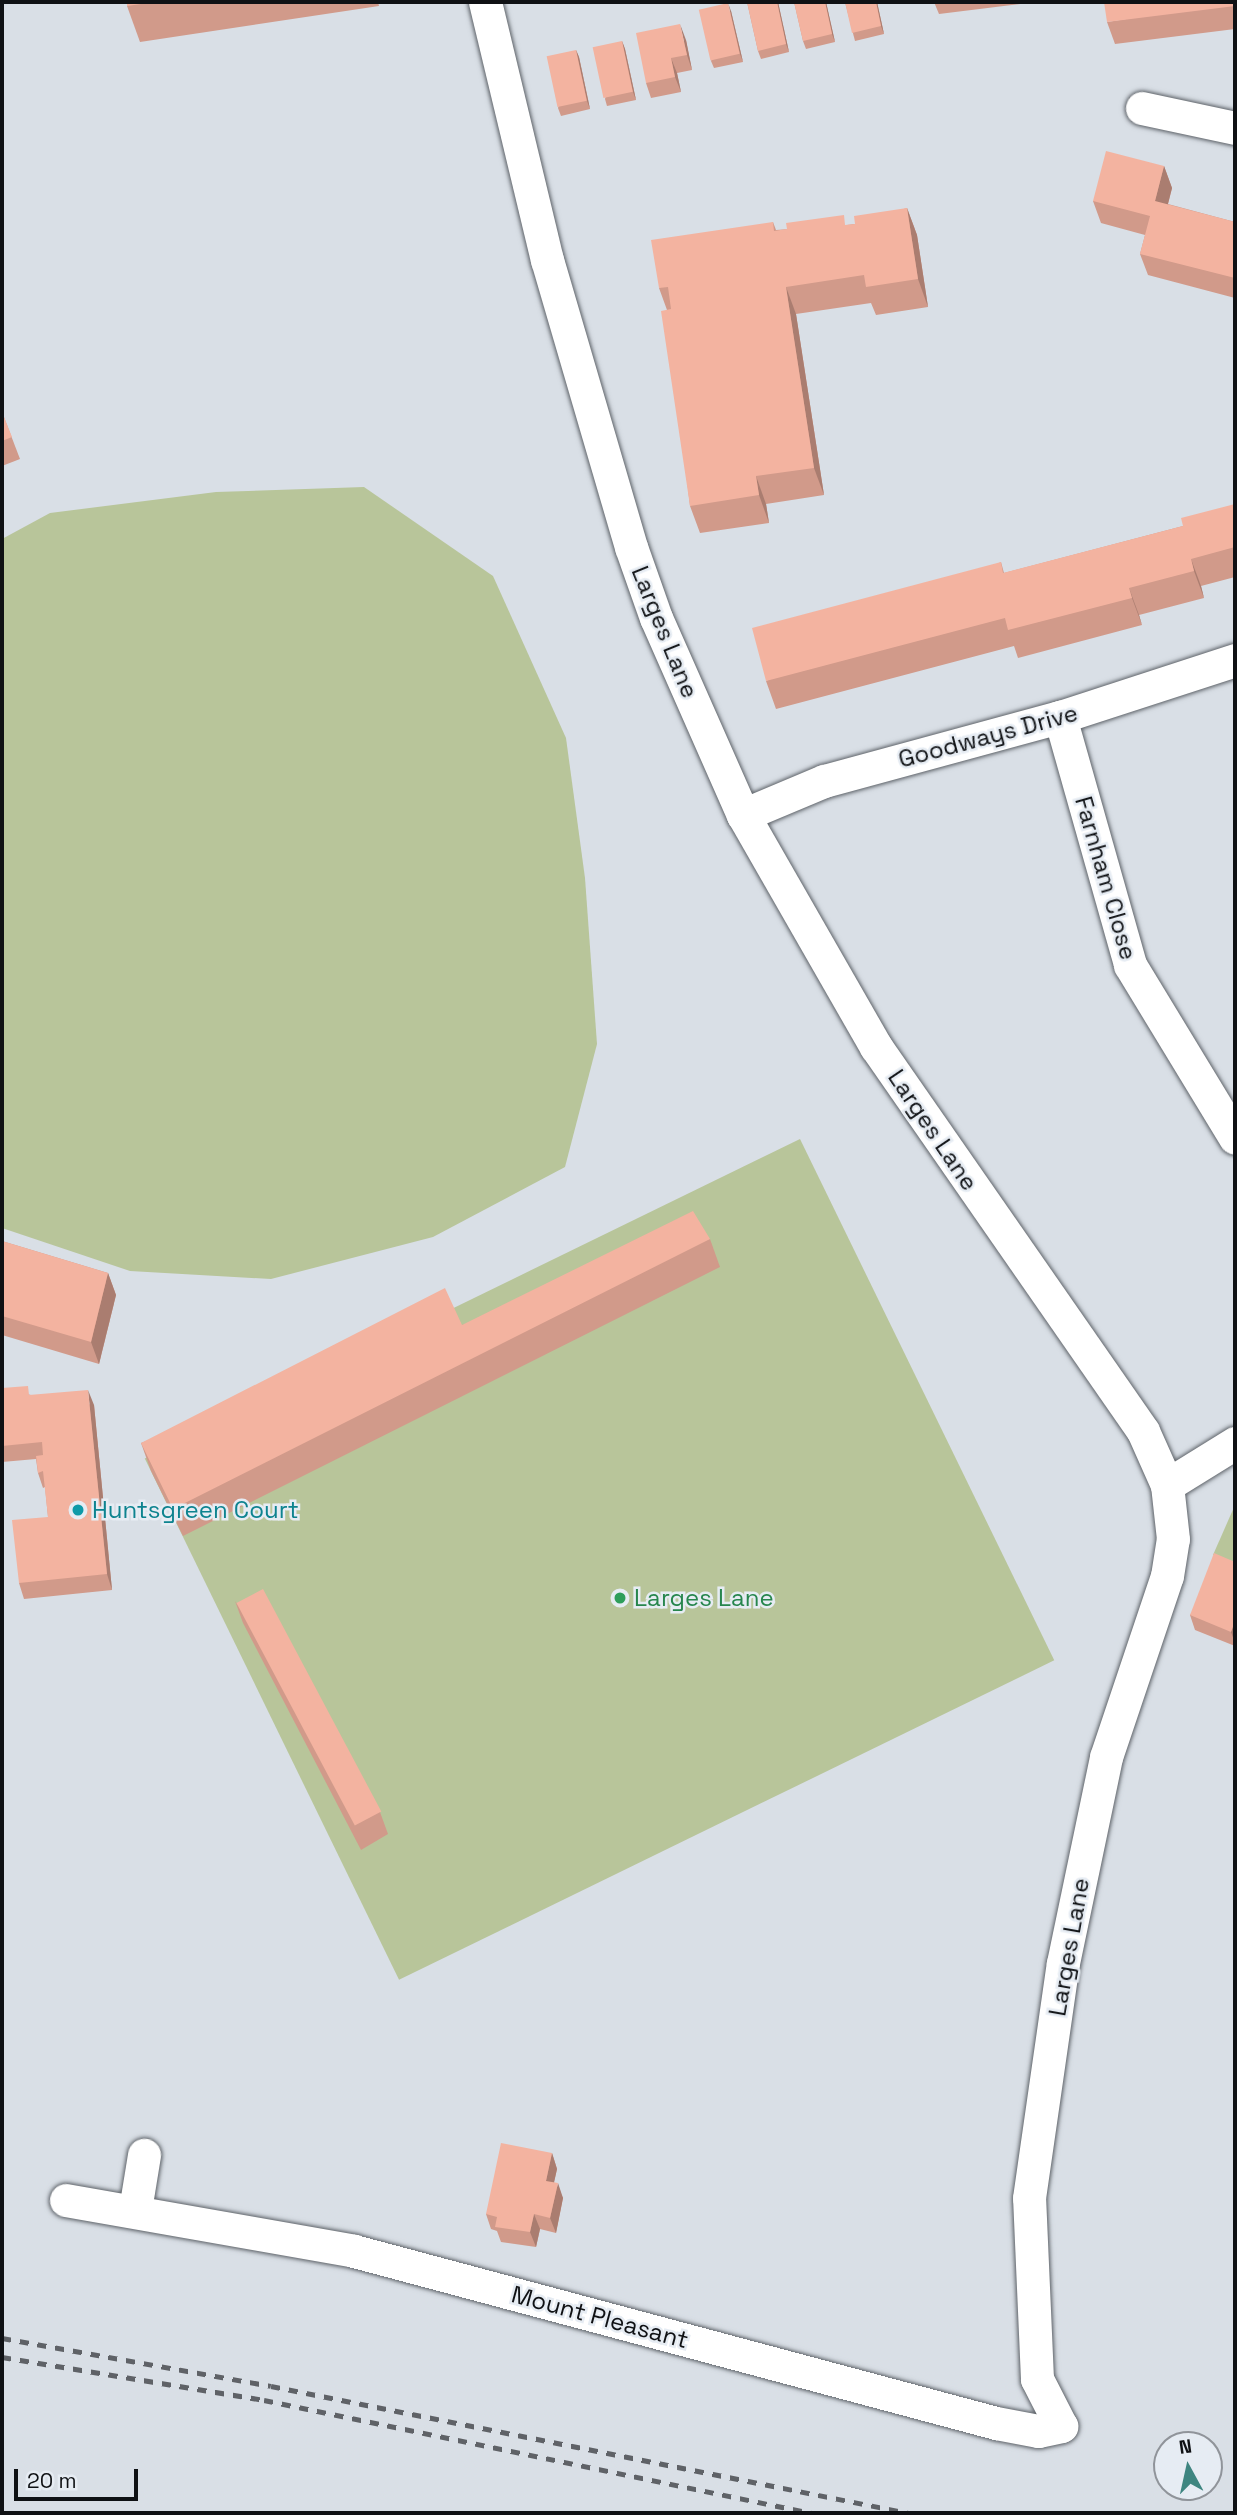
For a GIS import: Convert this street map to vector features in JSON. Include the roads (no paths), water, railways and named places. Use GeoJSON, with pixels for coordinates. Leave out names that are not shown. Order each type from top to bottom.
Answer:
{"type":"FeatureCollection","features":[{"type":"Feature","properties":{"kind":"street","name":"Larges Lane"},"geometry":{"type":"LineString","coordinates":[[485,2],[547,260],[631,547],[656,618],[743,815],[876,1047],[1143,1431],[1167,1485],[1173,1539],[1167,1576],[1106,1757],[1063,1963],[1029,2197],[1037,2379],[1061,2426]]}},
{"type":"Feature","properties":{"kind":"street"},"geometry":{"type":"LineString","coordinates":[[1142,108],[1235,128]]}},
{"type":"Feature","properties":{"kind":"street","name":"Goodways Drive"},"geometry":{"type":"LineString","coordinates":[[743,815],[824,781],[1060,718],[1235,660]]}},
{"type":"Feature","properties":{"kind":"street","name":"Farnham Close"},"geometry":{"type":"LineString","coordinates":[[1060,718],[1130,965],[1235,1138]]}},
{"type":"Feature","properties":{"kind":"street"},"geometry":{"type":"LineString","coordinates":[[1167,1485],[1235,1443]]}},
{"type":"Feature","properties":{"kind":"street"},"geometry":{"type":"LineString","coordinates":[[135,2210],[145,2155]]}},
{"type":"Feature","properties":{"kind":"street","name":"Mount Pleasant"},"geometry":{"type":"LineString","coordinates":[[66,2200],[135,2210],[354,2251],[996,2423],[1038,2431],[1061,2426]]}},
{"type":"Feature","properties":{"kind":"railway"},"geometry":{"type":"LineString","coordinates":[[2,2338],[271,2386],[909,2513]]}},
{"type":"Feature","properties":{"kind":"railway"},"geometry":{"type":"LineString","coordinates":[[2,2357],[264,2400],[811,2513]]}},
{"type":"Feature","properties":{"kind":"place","name":"Huntsgreen Court"},"geometry":{"type":"Point","coordinates":[78,1510]}},
{"type":"Feature","properties":{"kind":"place","name":"Larges Lane"},"geometry":{"type":"Point","coordinates":[620,1598]}}]}
